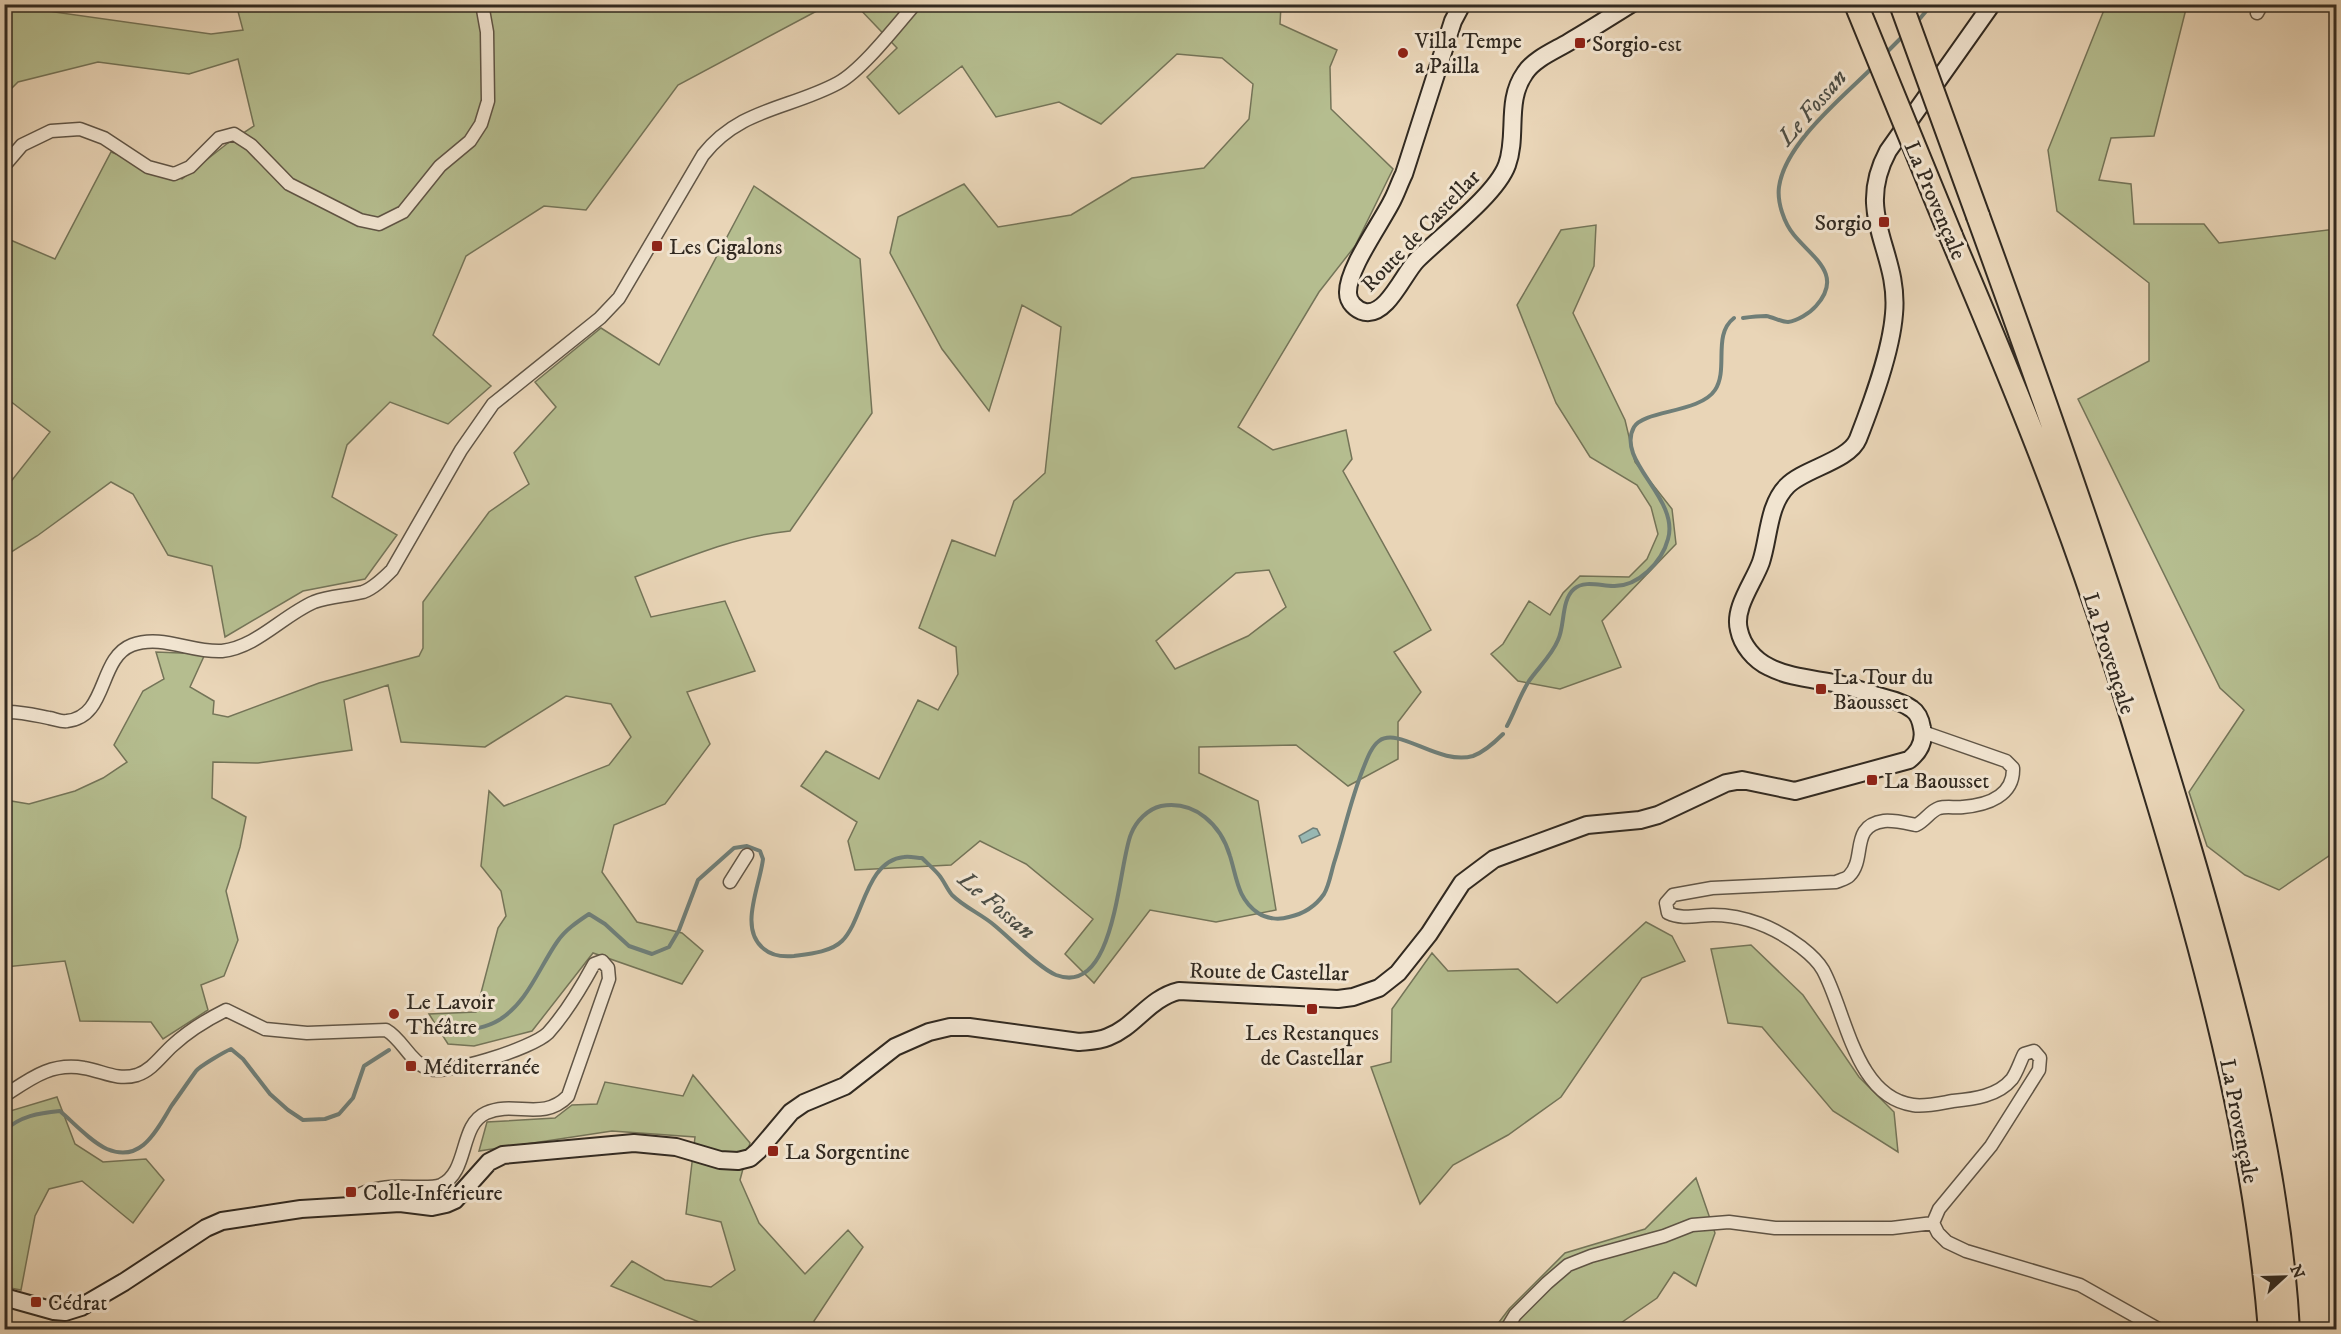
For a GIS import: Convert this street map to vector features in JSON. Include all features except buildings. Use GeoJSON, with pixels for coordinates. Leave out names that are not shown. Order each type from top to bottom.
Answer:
{"type":"FeatureCollection","features":[{"type":"Feature","properties":{"kind":"highway","name":"La Provençale"},"geometry":{"type":"LineString","coordinates":[[1856,4],[2114,630]]}},
{"type":"Feature","properties":{"kind":"highway","name":"La Provençale"},"geometry":{"type":"LineString","coordinates":[[1901,4],[2042,394],[2188,874],[2232,1001],[2259,1118],[2279,1237],[2288,1329]]}},
{"type":"Feature","properties":{"kind":"highway","name":"La Provençale"},"geometry":{"type":"LineString","coordinates":[[2188,874],[2248,1155],[2265,1267],[2270,1329]]}},
{"type":"Feature","properties":{"kind":"street"},"geometry":{"type":"LineString","coordinates":[[4,166],[22,145],[51,131],[80,129],[104,138],[148,167],[174,174],[190,167],[219,138],[234,134],[251,145],[290,184],[360,220],[379,224],[403,212],[440,165],[470,141],[481,124],[488,101],[487,32],[482,4]]}},
{"type":"Feature","properties":{"kind":"street"},"geometry":{"type":"LineString","coordinates":[[4,712],[19,711],[66,722],[82,717],[93,706],[105,677],[119,654],[130,646],[151,640],[218,651],[238,649],[314,602],[365,591],[378,583],[392,570],[461,450],[493,404],[600,318],[620,298],[704,155],[715,141],[728,129],[751,117],[839,82],[857,67],[915,4]]}},
{"type":"Feature","properties":{"kind":"street","name":"Route de Castellar"},"geometry":{"type":"LineString","coordinates":[[1462,4],[1453,21],[1404,174],[1394,198],[1349,282],[1349,297],[1356,308],[1362,311],[1368,312],[1382,307],[1412,264],[1490,193],[1507,168],[1512,150],[1512,110],[1516,88],[1526,71],[1540,59],[1631,4]]}},
{"type":"Feature","properties":{"kind":"street"},"geometry":{"type":"LineString","coordinates":[[1992,4],[1888,151],[1879,168],[1874,200],[1876,218],[1893,286],[1895,313],[1890,341],[1869,410],[1856,443],[1846,452],[1788,484],[1779,496],[1760,565],[1740,611],[1738,627],[1743,644],[1754,657],[1769,668],[1841,685],[1894,701],[1912,709],[1920,719],[1923,732],[2006,761],[2013,768],[2013,778],[2008,789],[1996,799],[1984,804],[1940,808],[1916,825],[1886,821],[1872,824],[1863,832],[1855,867],[1848,877],[1836,882],[1712,888],[1673,895],[1666,903],[1668,913],[1677,918],[1712,915],[1738,916],[1763,925],[1800,946],[1815,958],[1823,970],[1851,1042],[1872,1079],[1885,1094],[1899,1102],[1914,1106],[1986,1096],[2001,1088],[2012,1078],[2024,1054],[2034,1050],[2040,1058],[2039,1070],[1991,1146],[1939,1209],[1933,1223],[1938,1233],[1947,1242],[1966,1251],[2080,1285],[2160,1329]]}},
{"type":"Feature","properties":{"kind":"street","name":"Route de Castellar"},"geometry":{"type":"LineString","coordinates":[[4,1297],[54,1311],[81,1307],[124,1282],[206,1228],[222,1221],[302,1209],[349,1208],[400,1203],[432,1207],[446,1204],[454,1200],[489,1162],[503,1155],[634,1143],[676,1147],[720,1160],[738,1161],[750,1158],[791,1112],[804,1103],[845,1086],[895,1047],[929,1032],[950,1027],[969,1027],[1095,1041],[1119,1031],[1166,994],[1179,991],[1338,999],[1353,997],[1379,988],[1398,974],[1429,934],[1462,883],[1494,859],[1587,825],[1640,820],[1658,815],[1726,783],[1742,780],[1795,791],[1894,765],[1909,760],[1917,753],[1922,744],[1923,732]]}},
{"type":"Feature","properties":{"kind":"street"},"geometry":{"type":"LineString","coordinates":[[730,882],[747,855]]}},
{"type":"Feature","properties":{"kind":"street"},"geometry":{"type":"LineString","coordinates":[[4,1096],[35,1075],[58,1067],[84,1068],[113,1077],[139,1074],[149,1069],[174,1044],[215,1015],[226,1010],[265,1029],[307,1033],[386,1030],[396,1036],[424,1068],[435,1071],[461,1066],[536,1042],[547,1034],[579,991],[594,964],[602,961],[608,968],[609,979],[568,1096],[560,1104],[550,1109],[502,1109],[485,1113],[475,1122],[458,1167],[450,1180],[438,1186],[394,1186],[375,1189],[351,1199],[349,1208]]}},
{"type":"Feature","properties":{"kind":"street"},"geometry":{"type":"LineString","coordinates":[[1506,1329],[1515,1315],[1568,1265],[1591,1256],[1664,1236],[1692,1225],[1729,1222],[1775,1228],[1892,1228],[1933,1223]]}},
{"type":"Feature","properties":{"kind":"green space"},"geometry":{"type":"Polygon","coordinates":[[[236,4],[828,5],[678,85],[586,210],[544,206],[466,256],[433,335],[491,386],[448,424],[390,402],[347,445],[332,497],[397,535],[365,579],[303,591],[225,637],[212,566],[168,555],[133,494],[111,482],[37,536],[5,556],[5,489],[50,432],[5,397],[4,243],[8,239],[55,259],[111,152],[182,179],[254,126],[238,59],[189,74],[98,62],[18,82],[5,95],[5,5],[211,34],[243,30],[236,4]]]}},
{"type":"Feature","properties":{"kind":"green space"},"geometry":{"type":"Polygon","coordinates":[[[856,5],[1281,5],[1280,24],[1337,50],[1330,67],[1331,109],[1393,169],[1355,246],[1319,292],[1238,427],[1273,450],[1346,430],[1352,459],[1343,471],[1431,630],[1394,652],[1421,692],[1398,722],[1398,759],[1348,786],[1296,745],[1199,747],[1199,773],[1258,801],[1276,910],[1216,922],[1150,910],[1094,983],[1065,954],[1093,919],[1026,864],[980,841],[951,865],[855,870],[848,841],[857,822],[801,786],[826,751],[879,779],[918,700],[938,710],[958,674],[956,647],[919,628],[952,540],[995,556],[1014,501],[1045,473],[1061,327],[1022,305],[989,411],[942,349],[890,253],[898,217],[964,184],[998,227],[1071,215],[1132,178],[1204,168],[1249,119],[1253,84],[1222,58],[1177,54],[1101,124],[1059,102],[996,117],[962,66],[899,114],[867,77],[897,48],[856,5]],[[1269,570],[1236,573],[1156,641],[1175,669],[1248,636],[1286,607],[1269,570]]]}},
{"type":"Feature","properties":{"kind":"green space"},"geometry":{"type":"Polygon","coordinates":[[[2106,5],[2187,5],[2154,136],[2111,138],[2099,180],[2131,184],[2134,224],[2204,224],[2219,243],[2336,229],[2336,851],[2279,890],[2245,875],[2207,846],[2189,792],[2244,710],[2220,688],[2078,399],[2149,361],[2149,283],[2057,211],[2048,150],[2106,5]]]}},
{"type":"Feature","properties":{"kind":"green space"},"geometry":{"type":"Polygon","coordinates":[[[754,186],[860,259],[872,413],[790,531],[731,543],[635,577],[651,617],[725,601],[755,671],[687,692],[710,744],[665,804],[614,825],[602,872],[637,922],[682,933],[703,951],[682,984],[593,953],[532,1031],[474,1046],[448,1044],[429,1014],[476,1012],[498,928],[506,916],[501,891],[481,866],[489,791],[504,806],[609,765],[631,737],[611,704],[566,696],[485,747],[401,742],[388,685],[344,700],[352,750],[258,763],[213,762],[212,798],[246,817],[240,847],[226,891],[238,940],[224,976],[201,985],[208,1010],[163,1039],[151,1022],[80,1021],[65,961],[5,967],[5,800],[29,804],[75,791],[103,778],[127,762],[114,745],[143,691],[164,679],[156,652],[205,654],[190,687],[214,701],[213,714],[228,717],[319,683],[419,656],[423,648],[423,602],[489,512],[529,484],[514,453],[556,407],[535,382],[601,328],[659,365],[754,186]]]}},
{"type":"Feature","properties":{"kind":"green space"},"geometry":{"type":"Polygon","coordinates":[[[1596,225],[1594,266],[1573,313],[1625,420],[1635,462],[1672,509],[1676,544],[1602,621],[1621,667],[1560,689],[1518,681],[1491,654],[1503,644],[1529,601],[1550,615],[1563,593],[1580,576],[1629,577],[1647,559],[1658,534],[1651,507],[1637,485],[1590,457],[1556,403],[1517,305],[1561,230],[1596,225]]]}},
{"type":"Feature","properties":{"kind":"green space"},"geometry":{"type":"Polygon","coordinates":[[[1646,922],[1672,936],[1685,961],[1642,978],[1561,1097],[1508,1135],[1453,1165],[1420,1204],[1371,1067],[1391,1062],[1392,1009],[1432,953],[1448,971],[1518,969],[1557,1003],[1646,922]]]}},
{"type":"Feature","properties":{"kind":"green space"},"geometry":{"type":"Polygon","coordinates":[[[1751,945],[1803,995],[1859,1077],[1894,1112],[1898,1152],[1833,1111],[1762,1027],[1728,1023],[1711,949],[1751,945]]]}},
{"type":"Feature","properties":{"kind":"green space"},"geometry":{"type":"Polygon","coordinates":[[[693,1075],[750,1143],[740,1180],[759,1223],[805,1274],[848,1230],[863,1247],[814,1321],[815,1329],[716,1329],[611,1286],[632,1261],[665,1280],[711,1287],[735,1270],[721,1222],[686,1214],[695,1137],[612,1131],[479,1151],[487,1122],[555,1118],[572,1105],[597,1104],[605,1082],[683,1096],[693,1075]]]}},
{"type":"Feature","properties":{"kind":"green space"},"geometry":{"type":"Polygon","coordinates":[[[57,1097],[75,1144],[103,1162],[146,1159],[164,1180],[133,1223],[82,1181],[49,1189],[35,1216],[21,1290],[5,1287],[5,1123],[10,1111],[57,1097]]]}},
{"type":"Feature","properties":{"kind":"green space"},"geometry":{"type":"Polygon","coordinates":[[[1696,1178],[1715,1233],[1696,1286],[1674,1272],[1657,1298],[1612,1329],[1493,1330],[1509,1309],[1565,1253],[1645,1229],[1696,1178]]]}},
{"type":"Feature","properties":{"kind":"water"},"geometry":{"type":"Polygon","coordinates":[[[1313,828],[1317,829],[1320,835],[1302,843],[1299,836],[1313,828]]]}},
{"type":"Feature","properties":{"kind":"waterway","name":"Le Fossan"},"geometry":{"type":"LineString","coordinates":[[1917,22],[1932,4]]}},
{"type":"Feature","properties":{"kind":"waterway","name":"Le Fossan"},"geometry":{"type":"LineString","coordinates":[[1885,54],[1903,36]]}},
{"type":"Feature","properties":{"kind":"waterway","name":"Le Fossan"},"geometry":{"type":"LineString","coordinates":[[1743,318],[1766,316],[1785,322],[1792,321],[1810,311],[1824,295],[1827,285],[1823,268],[1787,225],[1780,206],[1779,187],[1792,154],[1804,138],[1832,106],[1874,66]]}},
{"type":"Feature","properties":{"kind":"waterway","name":"Le Fossan"},"geometry":{"type":"LineString","coordinates":[[1507,726],[1529,681],[1555,646],[1560,634],[1565,606],[1574,589],[1588,584],[1622,585],[1640,578],[1655,564],[1665,548],[1669,524],[1665,509],[1640,467],[1630,440],[1634,427],[1640,421],[1697,403],[1715,390],[1721,372],[1724,333],[1727,325],[1734,318]]}},
{"type":"Feature","properties":{"kind":"waterway","name":"Le Fossan"},"geometry":{"type":"LineString","coordinates":[[440,1034],[492,1024],[509,1013],[525,995],[560,938],[571,926],[589,914],[605,924],[629,946],[652,954],[669,947],[679,930],[698,880],[734,848],[747,846],[760,851],[763,859],[751,919],[752,930],[756,940],[764,949],[782,956],[813,953],[837,945],[849,931],[873,880],[881,869],[891,861],[911,857],[922,858],[939,875],[950,893],[994,925],[1041,966],[1056,975],[1076,977],[1091,967],[1103,949],[1111,925],[1133,829],[1147,813],[1161,806],[1173,805],[1185,807],[1205,817],[1220,834],[1230,856],[1239,887],[1251,907],[1265,917],[1294,916],[1313,906],[1326,891],[1359,780],[1369,754],[1379,741],[1397,738],[1434,752],[1460,758],[1481,752],[1503,734]]}},
{"type":"Feature","properties":{"kind":"waterway","name":"Le Fossan"},"geometry":{"type":"LineString","coordinates":[[4,1131],[30,1116],[60,1111],[101,1146],[119,1152],[130,1152],[147,1142],[196,1071],[231,1049],[243,1059],[270,1094],[288,1110],[303,1120],[325,1119],[339,1114],[353,1098],[364,1066],[389,1050]]}},
{"type":"Feature","properties":{"kind":"place","name":"Sorgio-est"},"geometry":{"type":"Point","coordinates":[1580,43]}},
{"type":"Feature","properties":{"kind":"place","name":"Villa Tempe a Pailla"},"geometry":{"type":"Point","coordinates":[1403,53]}},
{"type":"Feature","properties":{"kind":"place","name":"Sorgio"},"geometry":{"type":"Point","coordinates":[1884,222]}},
{"type":"Feature","properties":{"kind":"place","name":"Les Cigalons"},"geometry":{"type":"Point","coordinates":[657,246]}},
{"type":"Feature","properties":{"kind":"place","name":"La Tour du Baousset"},"geometry":{"type":"Point","coordinates":[1821,689]}},
{"type":"Feature","properties":{"kind":"place","name":"La Baousset"},"geometry":{"type":"Point","coordinates":[1872,780]}},
{"type":"Feature","properties":{"kind":"place","name":"Les Restanques de Castellar"},"geometry":{"type":"Point","coordinates":[1312,1009]}},
{"type":"Feature","properties":{"kind":"place","name":"Le Lavoir Théâtre"},"geometry":{"type":"Point","coordinates":[394,1014]}},
{"type":"Feature","properties":{"kind":"place","name":"Méditerranée"},"geometry":{"type":"Point","coordinates":[411,1066]}},
{"type":"Feature","properties":{"kind":"place","name":"La Sorgentine"},"geometry":{"type":"Point","coordinates":[773,1151]}},
{"type":"Feature","properties":{"kind":"place","name":"Colle Inférieure"},"geometry":{"type":"Point","coordinates":[351,1192]}},
{"type":"Feature","properties":{"kind":"place","name":"Cédrat"},"geometry":{"type":"Point","coordinates":[36,1302]}}]}
